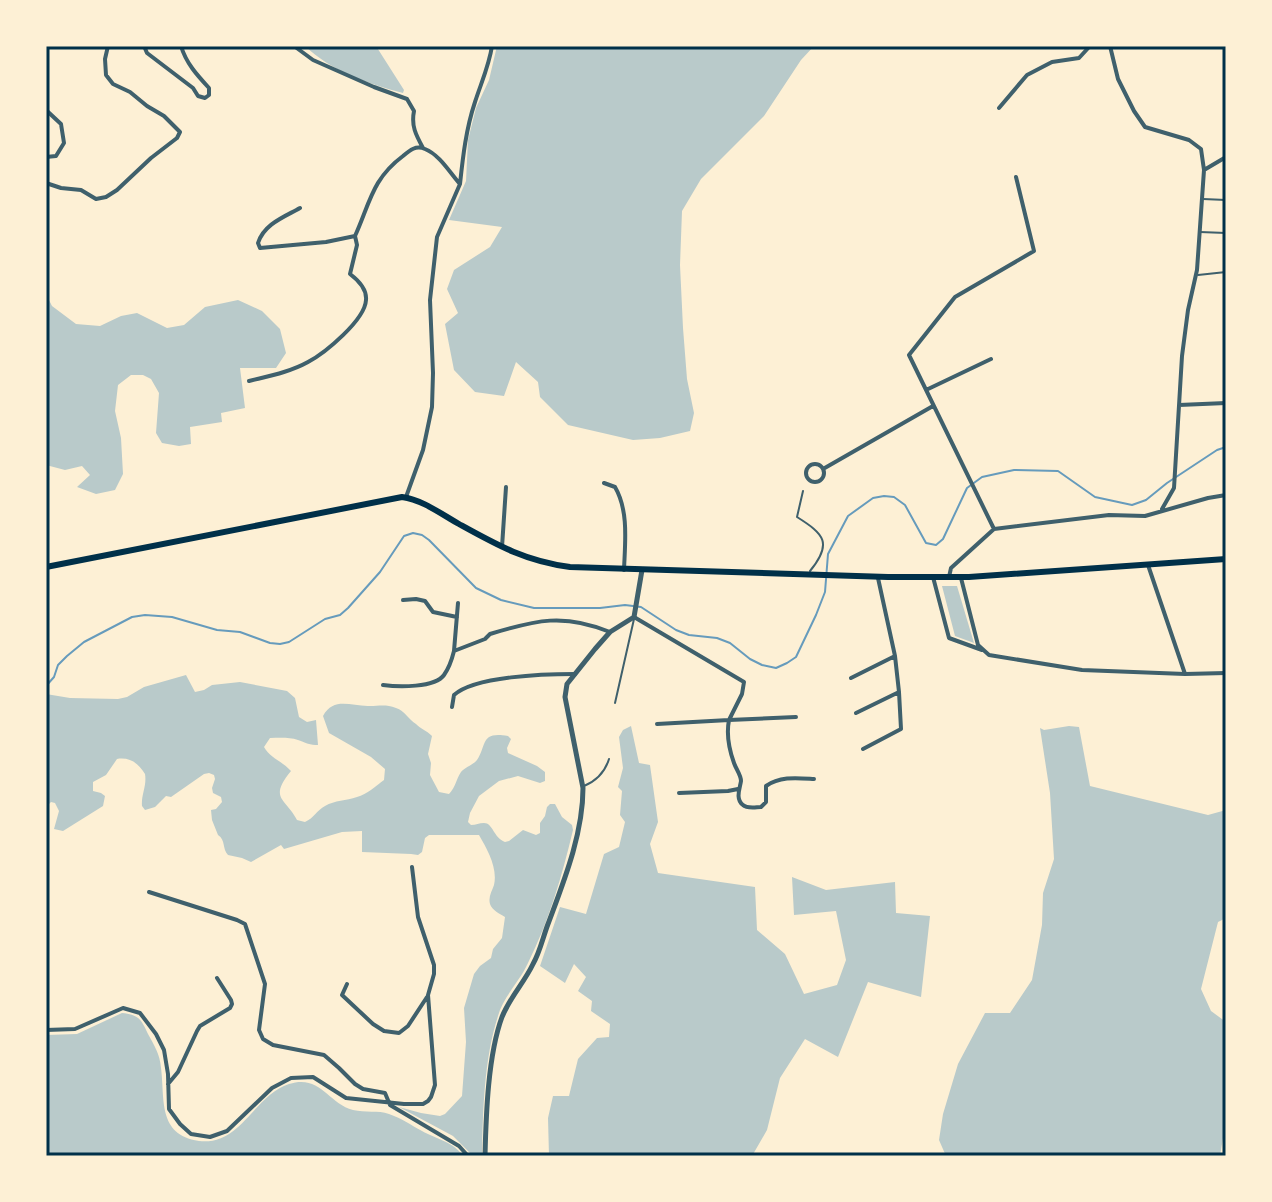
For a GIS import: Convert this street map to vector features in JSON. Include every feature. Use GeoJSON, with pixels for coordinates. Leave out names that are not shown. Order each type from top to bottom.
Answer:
{"type":"FeatureCollection","features":[{"type":"Feature","properties":{"kind":"main road"},"geometry":{"type":"LineString","coordinates":[[46,567],[406,497],[532,560],[624,570],[961,577],[1226,559]]}},
{"type":"Feature","properties":{"kind":"street"},"geometry":{"type":"LineString","coordinates":[[46,183],[81,190],[96,199],[106,197],[177,138],[180,132],[164,116],[113,84],[106,75],[108,46]]}},
{"type":"Feature","properties":{"kind":"street"},"geometry":{"type":"LineString","coordinates":[[144,46],[147,53],[193,88],[198,96],[205,98],[209,95],[209,88],[184,57],[181,46]]}},
{"type":"Feature","properties":{"kind":"street"},"geometry":{"type":"LineString","coordinates":[[294,46],[313,60],[407,99],[414,111],[412,122],[423,148],[439,159],[460,184]]}},
{"type":"Feature","properties":{"kind":"street"},"geometry":{"type":"LineString","coordinates":[[406,497],[423,450],[432,407],[430,300],[437,237],[460,184],[464,146],[492,46]]}},
{"type":"Feature","properties":{"kind":"street"},"geometry":{"type":"LineString","coordinates":[[999,108],[1027,75],[1052,62],[1079,58],[1090,46]]}},
{"type":"Feature","properties":{"kind":"street"},"geometry":{"type":"LineString","coordinates":[[1110,46],[1118,79],[1145,127],[1189,140],[1201,149],[1204,170],[1196,275],[1182,356],[1174,485],[1162,509]]}},
{"type":"Feature","properties":{"kind":"street"},"geometry":{"type":"LineString","coordinates":[[46,110],[61,124],[64,143],[56,156],[46,157]]}},
{"type":"Feature","properties":{"kind":"street"},"geometry":{"type":"LineString","coordinates":[[249,381],[307,363],[325,352],[352,326],[362,312],[366,299],[358,280],[350,274],[357,245],[355,236],[376,184],[385,172],[413,148],[423,148]]}},
{"type":"Feature","properties":{"kind":"street"},"geometry":{"type":"LineString","coordinates":[[1204,170],[1226,157]]}},
{"type":"Feature","properties":{"kind":"street"},"geometry":{"type":"LineString","coordinates":[[994,529],[909,355],[955,297],[1034,251],[1016,177]]}},
{"type":"Feature","properties":{"kind":"street"},"geometry":{"type":"LineString","coordinates":[[300,208],[268,226],[260,236],[260,248],[355,236]]}},
{"type":"Feature","properties":{"kind":"street"},"geometry":{"type":"LineString","coordinates":[[926,390],[991,359]]}},
{"type":"Feature","properties":{"kind":"street"},"geometry":{"type":"LineString","coordinates":[[1179,405],[1226,403]]}},
{"type":"Feature","properties":{"kind":"street"},"geometry":{"type":"LineString","coordinates":[[823,469],[933,406]]}},
{"type":"Feature","properties":{"kind":"street"},"geometry":{"type":"LineString","coordinates":[[812,465],[823,469],[820,481],[814,482],[807,477],[812,465]]}},
{"type":"Feature","properties":{"kind":"street"},"geometry":{"type":"LineString","coordinates":[[604,483],[615,487],[622,498],[624,570]]}},
{"type":"Feature","properties":{"kind":"street"},"geometry":{"type":"LineString","coordinates":[[502,547],[506,487]]}},
{"type":"Feature","properties":{"kind":"street"},"geometry":{"type":"LineString","coordinates":[[949,577],[951,568],[994,529],[1109,515],[1145,516],[1162,509],[1226,495]]}},
{"type":"Feature","properties":{"kind":"street"},"geometry":{"type":"LineString","coordinates":[[1148,565],[1185,674]]}},
{"type":"Feature","properties":{"kind":"street"},"geometry":{"type":"LineString","coordinates":[[485,1156],[490,1079],[501,1020],[533,965],[562,886],[579,827],[582,786],[565,697],[567,684],[610,632],[635,614],[642,570]]}},
{"type":"Feature","properties":{"kind":"street"},"geometry":{"type":"LineString","coordinates":[[863,749],[901,729],[895,656],[878,577]]}},
{"type":"Feature","properties":{"kind":"street"},"geometry":{"type":"LineString","coordinates":[[933,577],[949,638],[986,652]]}},
{"type":"Feature","properties":{"kind":"street"},"geometry":{"type":"LineString","coordinates":[[961,577],[978,645],[989,655],[1082,670],[1226,673]]}},
{"type":"Feature","properties":{"kind":"street"},"geometry":{"type":"LineString","coordinates":[[403,600],[425,601],[433,612],[457,617]]}},
{"type":"Feature","properties":{"kind":"street"},"geometry":{"type":"LineString","coordinates":[[383,685],[396,687],[434,682],[443,677],[454,651],[458,603]]}},
{"type":"Feature","properties":{"kind":"street"},"geometry":{"type":"LineString","coordinates":[[635,614],[744,682],[727,730],[729,746],[741,779],[738,789],[742,805],[761,807],[766,802],[766,786],[771,782],[787,778],[814,779]]}},
{"type":"Feature","properties":{"kind":"street"},"geometry":{"type":"LineString","coordinates":[[454,651],[490,634],[542,620],[561,619],[610,632]]}},
{"type":"Feature","properties":{"kind":"street"},"geometry":{"type":"LineString","coordinates":[[851,678],[895,656]]}},
{"type":"Feature","properties":{"kind":"street"},"geometry":{"type":"LineString","coordinates":[[452,707],[454,695],[475,683],[526,676],[575,674]]}},
{"type":"Feature","properties":{"kind":"street"},"geometry":{"type":"LineString","coordinates":[[856,713],[899,692]]}},
{"type":"Feature","properties":{"kind":"street"},"geometry":{"type":"LineString","coordinates":[[657,724],[796,717]]}},
{"type":"Feature","properties":{"kind":"street"},"geometry":{"type":"LineString","coordinates":[[679,793],[738,789]]}},
{"type":"Feature","properties":{"kind":"street"},"geometry":{"type":"LineString","coordinates":[[347,984],[342,995],[384,1031],[399,1033],[408,1026],[428,995],[434,965],[418,917],[412,867]]}},
{"type":"Feature","properties":{"kind":"street"},"geometry":{"type":"LineString","coordinates":[[149,892],[245,924],[265,984],[259,1030],[263,1039],[273,1045],[324,1055],[355,1084],[363,1089],[385,1093],[390,1105],[459,1146],[468,1156]]}},
{"type":"Feature","properties":{"kind":"street"},"geometry":{"type":"LineString","coordinates":[[168,1084],[178,1072],[200,1026],[232,1004],[217,978]]}},
{"type":"Feature","properties":{"kind":"street"},"geometry":{"type":"LineString","coordinates":[[46,1030],[75,1029],[123,1008],[140,1013],[164,1050],[169,1109],[191,1134],[210,1137],[227,1131],[272,1088],[291,1078],[313,1077],[346,1098],[423,1104],[434,1091],[435,1077],[428,995]]}},
{"type":"Feature","properties":{"kind":"lane"},"geometry":{"type":"LineString","coordinates":[[1201,199],[1226,200]]}},
{"type":"Feature","properties":{"kind":"lane"},"geometry":{"type":"LineString","coordinates":[[1200,232],[1226,233]]}},
{"type":"Feature","properties":{"kind":"lane"},"geometry":{"type":"LineString","coordinates":[[1196,275],[1226,272]]}},
{"type":"Feature","properties":{"kind":"lane"},"geometry":{"type":"LineString","coordinates":[[803,491],[797,517],[820,533],[823,540],[819,560],[806,575]]}},
{"type":"Feature","properties":{"kind":"lane"},"geometry":{"type":"LineString","coordinates":[[615,703],[635,614]]}},
{"type":"Feature","properties":{"kind":"lane"},"geometry":{"type":"LineString","coordinates":[[582,786],[599,776],[609,759]]}},
{"type":"Feature","properties":{"kind":"shaded area"},"geometry":{"type":"Polygon","coordinates":[[[305,46],[376,46],[403,93],[351,76],[326,63],[305,46]]]}},
{"type":"Feature","properties":{"kind":"shaded area"},"geometry":{"type":"Polygon","coordinates":[[[497,46],[814,46],[801,60],[764,116],[701,179],[682,211],[680,265],[683,328],[687,379],[694,413],[690,431],[633,440],[568,425],[540,397],[538,382],[516,362],[504,396],[475,392],[454,370],[445,324],[458,313],[447,289],[454,270],[490,247],[502,227],[449,220],[466,181],[468,140],[497,46]]]}},
{"type":"Feature","properties":{"kind":"shaded area"},"geometry":{"type":"Polygon","coordinates":[[[46,294],[52,306],[76,324],[100,326],[121,316],[137,313],[167,328],[184,325],[205,307],[238,300],[262,311],[280,329],[286,353],[276,368],[240,368],[245,408],[221,413],[222,422],[190,427],[191,444],[179,446],[162,443],[156,433],[159,393],[151,379],[131,375],[118,385],[115,411],[121,438],[123,474],[115,490],[96,494],[77,487],[90,475],[82,466],[65,470],[46,465],[46,294]]]}},
{"type":"Feature","properties":{"kind":"shaded area"},"geometry":{"type":"Polygon","coordinates":[[[942,586],[957,586],[974,643],[955,636],[942,586]]]}},
{"type":"Feature","properties":{"kind":"shaded area"},"geometry":{"type":"Polygon","coordinates":[[[186,675],[195,692],[212,685],[240,682],[287,691],[295,698],[299,717],[307,722],[316,720],[318,745],[291,738],[270,738],[264,747],[291,771],[280,793],[297,820],[305,822],[325,806],[361,796],[384,780],[385,769],[371,757],[329,733],[323,716],[338,704],[392,707],[402,711],[430,734],[430,775],[439,792],[449,794],[461,772],[477,760],[486,740],[493,736],[508,736],[511,739],[508,753],[545,772],[545,781],[540,783],[518,776],[499,781],[479,796],[468,822],[471,825],[487,824],[505,842],[523,830],[536,835],[540,833],[540,823],[547,807],[555,804],[573,830],[542,931],[525,970],[500,1009],[493,1033],[485,1085],[482,1156],[473,1156],[453,1136],[399,1107],[440,1116],[462,1096],[466,1042],[464,1008],[474,974],[491,958],[493,949],[502,938],[505,917],[490,904],[494,872],[479,835],[429,835],[418,855],[362,852],[362,831],[342,832],[284,849],[281,845],[251,862],[228,855],[218,835],[211,810],[222,802],[221,797],[213,793],[214,775],[204,774],[171,797],[166,796],[155,807],[145,810],[142,802],[145,774],[126,759],[117,759],[106,775],[93,782],[93,791],[105,796],[103,806],[63,831],[54,829],[59,811],[55,803],[51,802],[46,807],[46,694],[118,699],[144,687],[186,675]]]}},
{"type":"Feature","properties":{"kind":"shaded area"},"geometry":{"type":"Polygon","coordinates":[[[631,726],[639,763],[650,765],[658,822],[650,844],[658,873],[755,887],[757,930],[785,954],[804,994],[837,985],[846,960],[836,911],[794,915],[792,877],[826,890],[895,882],[896,913],[930,916],[921,997],[868,982],[838,1057],[805,1039],[780,1078],[767,1130],[752,1156],[549,1156],[548,1118],[553,1096],[569,1096],[578,1059],[597,1038],[609,1037],[610,1024],[591,1011],[592,1001],[578,991],[586,977],[574,964],[565,983],[540,966],[560,907],[586,914],[604,854],[619,847],[625,822],[620,815],[622,791],[618,787],[623,768],[619,737],[623,730],[631,726]]]}},
{"type":"Feature","properties":{"kind":"shaded area"},"geometry":{"type":"Polygon","coordinates":[[[1079,727],[1090,786],[1208,815],[1226,810],[1226,918],[1218,922],[1201,989],[1211,1011],[1226,1022],[1226,1120],[1220,1156],[946,1156],[939,1140],[943,1114],[958,1064],[985,1013],[1010,1013],[1032,980],[1042,925],[1043,893],[1054,859],[1050,793],[1040,728],[1079,727]]]}},
{"type":"Feature","properties":{"kind":"shaded area"},"geometry":{"type":"Polygon","coordinates":[[[122,1013],[139,1019],[154,1046],[160,1063],[166,1114],[176,1131],[185,1137],[199,1141],[226,1136],[266,1098],[289,1084],[300,1082],[316,1086],[353,1110],[385,1113],[398,1118],[450,1144],[463,1156],[46,1156],[46,1035],[77,1034],[122,1013]]]}},
{"type":"Feature","properties":{"kind":"waterway"},"geometry":{"type":"LineString","coordinates":[[46,686],[54,677],[58,665],[84,642],[132,617],[172,617],[217,630],[240,632],[270,643],[289,642],[348,608],[380,572],[404,536],[413,533],[429,540],[476,588],[501,600],[534,608],[641,607],[676,630],[689,635],[717,638],[730,643],[750,659],[776,668],[796,657],[816,615],[825,592],[828,554],[848,516],[873,498],[894,497],[905,505],[926,543],[936,545],[943,539],[967,488],[982,477],[1014,470],[1058,471],[1095,497],[1132,505],[1146,500],[1167,483],[1226,447]]}}]}
